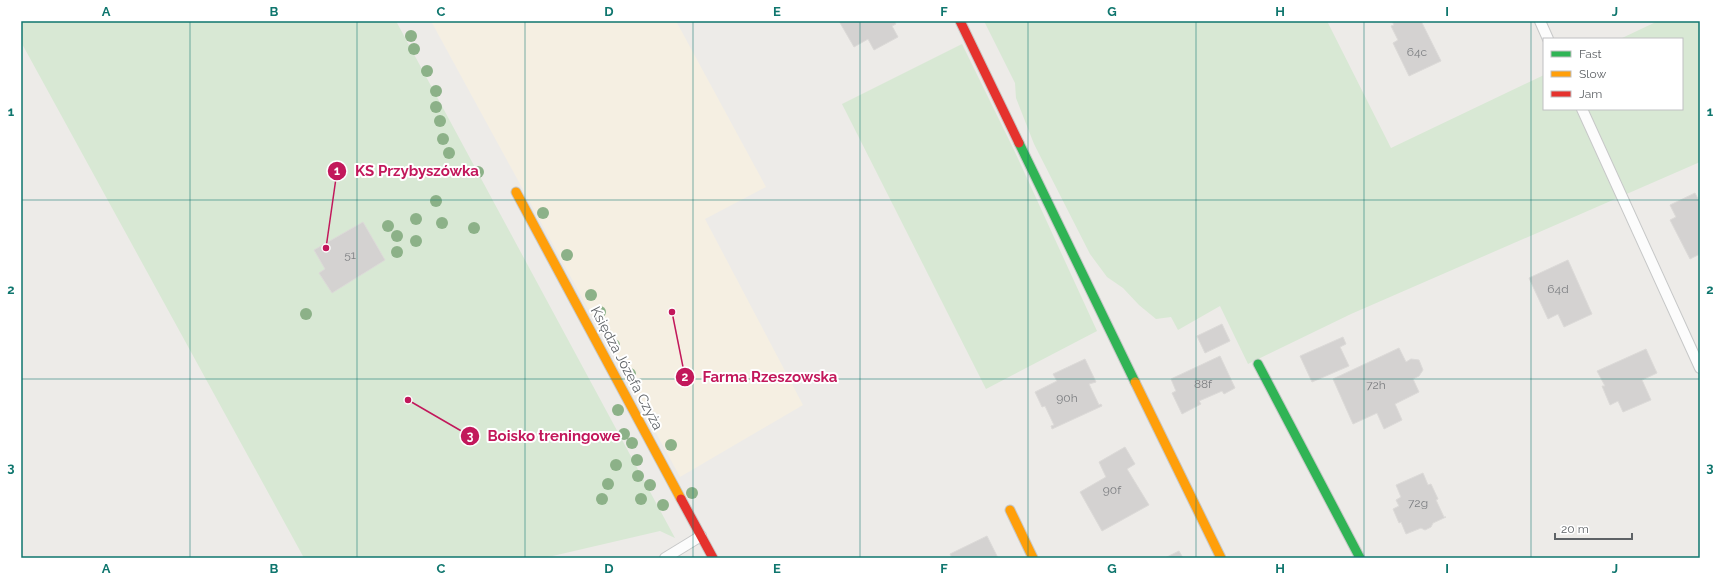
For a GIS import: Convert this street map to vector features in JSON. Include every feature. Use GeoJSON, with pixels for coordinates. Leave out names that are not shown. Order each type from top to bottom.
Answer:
{"type":"FeatureCollection","features":[{"type":"Feature","properties":{"kind":"street"},"geometry":{"type":"LineString","coordinates":[[960,21],[1220,558]]}},
{"type":"Feature","properties":{"kind":"street","name":"Księdza Józefa Czyża"},"geometry":{"type":"LineString","coordinates":[[516,192],[714,558]]}},
{"type":"Feature","properties":{"kind":"street"},"geometry":{"type":"LineString","coordinates":[[1258,364],[1360,558]]}},
{"type":"Feature","properties":{"kind":"street"},"geometry":{"type":"LineString","coordinates":[[1010,510],[1032,558]]}},
{"type":"Feature","properties":{"kind":"lane"},"geometry":{"type":"LineString","coordinates":[[1540,21],[1548,38]]}},
{"type":"Feature","properties":{"kind":"lane"},"geometry":{"type":"LineString","coordinates":[[1582,110],[1700,368]]}},
{"type":"Feature","properties":{"kind":"lane"},"geometry":{"type":"LineString","coordinates":[[665,558],[701,536]]}},
{"type":"Feature","properties":{"kind":"shaded area"},"geometry":{"type":"Polygon","coordinates":[[[431,21],[676,21],[766,187],[705,219],[803,405],[680,477],[431,21]]]}},
{"type":"Feature","properties":{"kind":"green space"},"geometry":{"type":"Polygon","coordinates":[[[21,21],[396,21],[675,538],[660,531],[544,558],[304,558],[21,42],[21,21]]]}},
{"type":"Feature","properties":{"kind":"green space"},"geometry":{"type":"Polygon","coordinates":[[[984,21],[1327,21],[1391,148],[1543,75],[1543,110],[1683,110],[1683,38],[1622,38],[1658,21],[1700,21],[1700,162],[1351,314],[1248,364],[1220,306],[1178,330],[1171,317],[1156,319],[1139,305],[1123,288],[1107,277],[1090,254],[1034,144],[1016,98],[1015,83],[984,21]]]}},
{"type":"Feature","properties":{"kind":"green space"},"geometry":{"type":"Polygon","coordinates":[[[962,44],[1014,150],[1097,331],[986,389],[842,104],[962,44]]]}},
{"type":"Feature","properties":{"kind":"building"},"geometry":{"type":"Polygon","coordinates":[[[839,21],[894,21],[896,24],[892,26],[898,37],[874,50],[868,39],[854,47],[839,21]]]}},
{"type":"Feature","properties":{"kind":"building"},"geometry":{"type":"Polygon","coordinates":[[[1392,21],[1421,21],[1441,61],[1409,76],[1393,43],[1398,40],[1391,26],[1394,25],[1392,21]]]}},
{"type":"Feature","properties":{"kind":"building"},"geometry":{"type":"Polygon","coordinates":[[[1695,193],[1700,203],[1700,254],[1690,259],[1670,220],[1676,217],[1670,205],[1695,193]]]}},
{"type":"Feature","properties":{"kind":"building"},"geometry":{"type":"Polygon","coordinates":[[[363,222],[385,260],[332,293],[319,273],[325,269],[314,250],[363,222]]]}},
{"type":"Feature","properties":{"kind":"building"},"geometry":{"type":"Polygon","coordinates":[[[1568,260],[1592,314],[1564,327],[1558,314],[1548,319],[1529,278],[1568,260]]]}},
{"type":"Feature","properties":{"kind":"building"},"geometry":{"type":"Polygon","coordinates":[[[1222,324],[1230,341],[1205,353],[1197,336],[1222,324]]]}},
{"type":"Feature","properties":{"kind":"building"},"geometry":{"type":"Polygon","coordinates":[[[1343,337],[1346,344],[1340,347],[1349,366],[1312,382],[1300,356],[1343,337]]]}},
{"type":"Feature","properties":{"kind":"building"},"geometry":{"type":"Polygon","coordinates":[[[1399,348],[1406,362],[1411,359],[1419,360],[1423,370],[1419,376],[1413,379],[1419,392],[1395,404],[1402,420],[1384,429],[1377,413],[1353,424],[1333,379],[1399,348]]]}},
{"type":"Feature","properties":{"kind":"building"},"geometry":{"type":"Polygon","coordinates":[[[1646,349],[1657,373],[1642,380],[1651,400],[1623,412],[1618,401],[1610,405],[1602,386],[1605,386],[1597,371],[1646,349]]]}},
{"type":"Feature","properties":{"kind":"building"},"geometry":{"type":"Polygon","coordinates":[[[1220,356],[1235,388],[1224,394],[1222,391],[1199,401],[1201,404],[1182,414],[1172,393],[1176,391],[1171,379],[1220,356]]]}},
{"type":"Feature","properties":{"kind":"building"},"geometry":{"type":"Polygon","coordinates":[[[1085,359],[1096,382],[1089,384],[1099,405],[1101,404],[1102,406],[1052,429],[1051,426],[1054,425],[1045,406],[1042,407],[1035,392],[1057,381],[1053,374],[1085,359]]]}},
{"type":"Feature","properties":{"kind":"building"},"geometry":{"type":"Polygon","coordinates":[[[1125,447],[1135,464],[1127,469],[1149,505],[1102,531],[1080,492],[1106,477],[1099,462],[1125,447]]]}},
{"type":"Feature","properties":{"kind":"building"},"geometry":{"type":"Polygon","coordinates":[[[1423,473],[1428,485],[1431,484],[1438,499],[1436,500],[1444,517],[1446,517],[1433,523],[1431,527],[1425,530],[1421,528],[1406,534],[1393,509],[1399,506],[1396,500],[1401,497],[1396,485],[1423,473]]]}},
{"type":"Feature","properties":{"kind":"building"},"geometry":{"type":"Polygon","coordinates":[[[987,536],[998,558],[952,558],[950,554],[987,536]]]}},
{"type":"Feature","properties":{"kind":"building"},"geometry":{"type":"Polygon","coordinates":[[[1179,551],[1183,558],[1165,558],[1179,551]]]}},
{"type":"Feature","properties":{"kind":"traffic: fast"},"geometry":{"type":"LineString","coordinates":[[1019,143],[1135,382]]}},
{"type":"Feature","properties":{"kind":"traffic: fast"},"geometry":{"type":"LineString","coordinates":[[1258,364],[1360,558]]}},
{"type":"Feature","properties":{"kind":"traffic: slow"},"geometry":{"type":"LineString","coordinates":[[516,192],[681,499]]}},
{"type":"Feature","properties":{"kind":"traffic: slow"},"geometry":{"type":"LineString","coordinates":[[1135,382],[1221,558]]}},
{"type":"Feature","properties":{"kind":"traffic: slow"},"geometry":{"type":"LineString","coordinates":[[1010,510],[1033,558]]}},
{"type":"Feature","properties":{"kind":"traffic: jam"},"geometry":{"type":"LineString","coordinates":[[960,21],[1019,143]]}},
{"type":"Feature","properties":{"kind":"traffic: jam"},"geometry":{"type":"LineString","coordinates":[[681,499],[713,558]]}},
{"type":"Feature","properties":{"kind":"place","name":"KS Przybyszówka"},"geometry":{"type":"Point","coordinates":[326,248]}},
{"type":"Feature","properties":{"kind":"place","name":"Farma Rzeszowska"},"geometry":{"type":"Point","coordinates":[672,312]}},
{"type":"Feature","properties":{"kind":"place","name":"Boisko treningowe"},"geometry":{"type":"Point","coordinates":[408,400]}}]}
